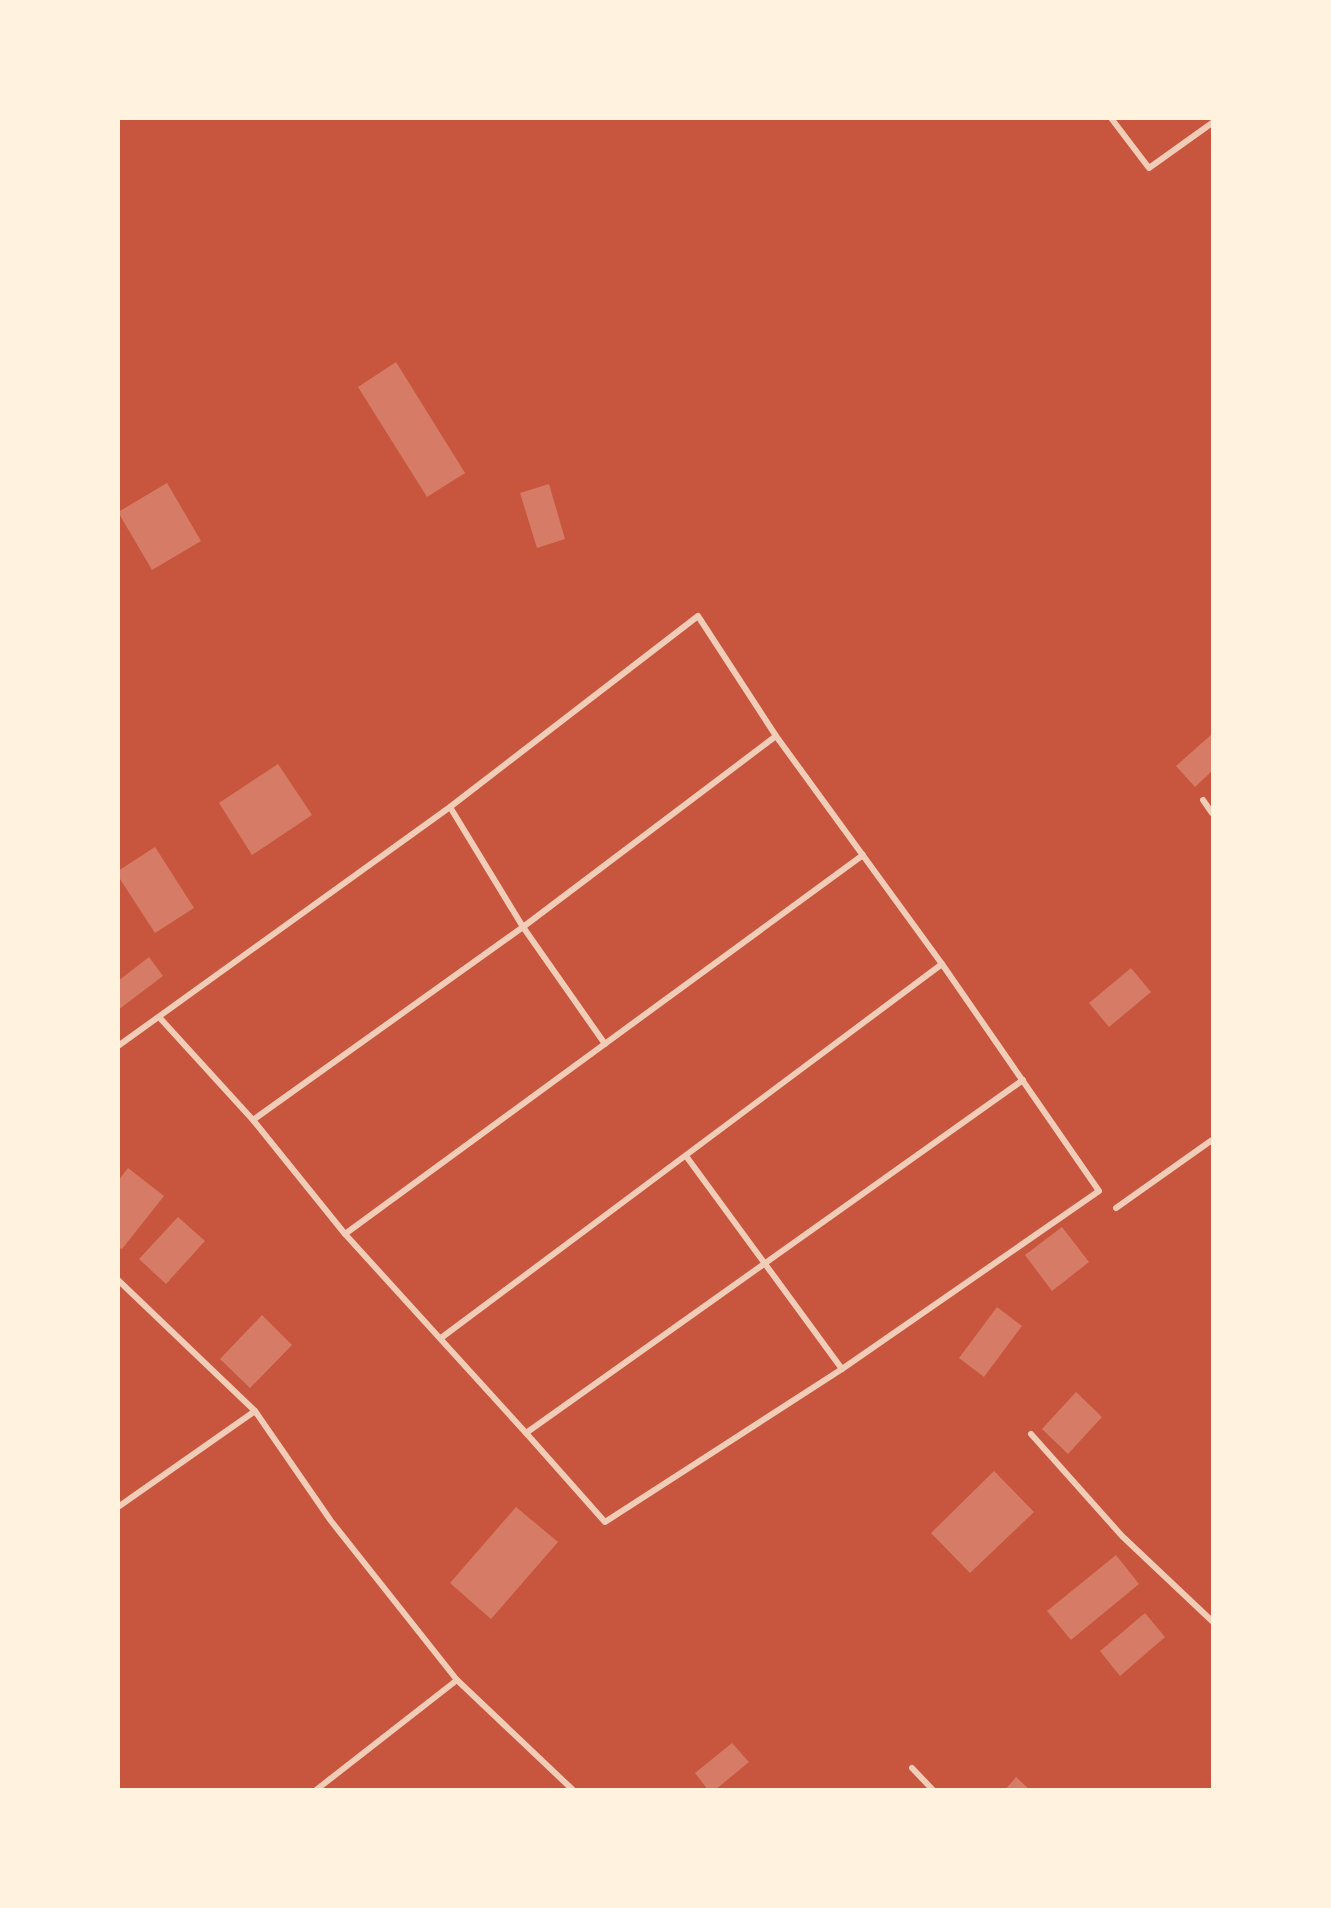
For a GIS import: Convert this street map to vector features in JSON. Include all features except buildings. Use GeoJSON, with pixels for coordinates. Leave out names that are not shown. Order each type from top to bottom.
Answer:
{"type":"FeatureCollection","features":[{"type":"Feature","properties":{"kind":"street"},"geometry":{"type":"LineString","coordinates":[[1111,118],[1149,168],[1212,123]]}},
{"type":"Feature","properties":{"kind":"street"},"geometry":{"type":"LineString","coordinates":[[118,1046],[450,807],[698,616],[776,736],[942,964],[1099,1191],[842,1369],[604,1522],[345,1233],[253,1120],[159,1017]]}},
{"type":"Feature","properties":{"kind":"street"},"geometry":{"type":"LineString","coordinates":[[253,1120],[523,927],[776,736]]}},
{"type":"Feature","properties":{"kind":"street"},"geometry":{"type":"LineString","coordinates":[[1203,800],[1212,813]]}},
{"type":"Feature","properties":{"kind":"street"},"geometry":{"type":"LineString","coordinates":[[450,807],[523,927],[605,1044]]}},
{"type":"Feature","properties":{"kind":"street"},"geometry":{"type":"LineString","coordinates":[[345,1233],[863,855]]}},
{"type":"Feature","properties":{"kind":"street"},"geometry":{"type":"LineString","coordinates":[[441,1338],[942,964]]}},
{"type":"Feature","properties":{"kind":"street"},"geometry":{"type":"LineString","coordinates":[[526,1433],[1023,1080]]}},
{"type":"Feature","properties":{"kind":"street"},"geometry":{"type":"LineString","coordinates":[[1116,1208],[1212,1140]]}},
{"type":"Feature","properties":{"kind":"street"},"geometry":{"type":"LineString","coordinates":[[686,1156],[842,1369]]}},
{"type":"Feature","properties":{"kind":"street"},"geometry":{"type":"LineString","coordinates":[[120,1282],[255,1411],[331,1521],[457,1680],[573,1790]]}},
{"type":"Feature","properties":{"kind":"street"},"geometry":{"type":"LineString","coordinates":[[118,1507],[255,1411]]}},
{"type":"Feature","properties":{"kind":"street"},"geometry":{"type":"LineString","coordinates":[[1031,1434],[1122,1536],[1212,1621]]}},
{"type":"Feature","properties":{"kind":"street"},"geometry":{"type":"LineString","coordinates":[[316,1790],[457,1680]]}},
{"type":"Feature","properties":{"kind":"street"},"geometry":{"type":"LineString","coordinates":[[912,1768],[933,1790]]}}]}
